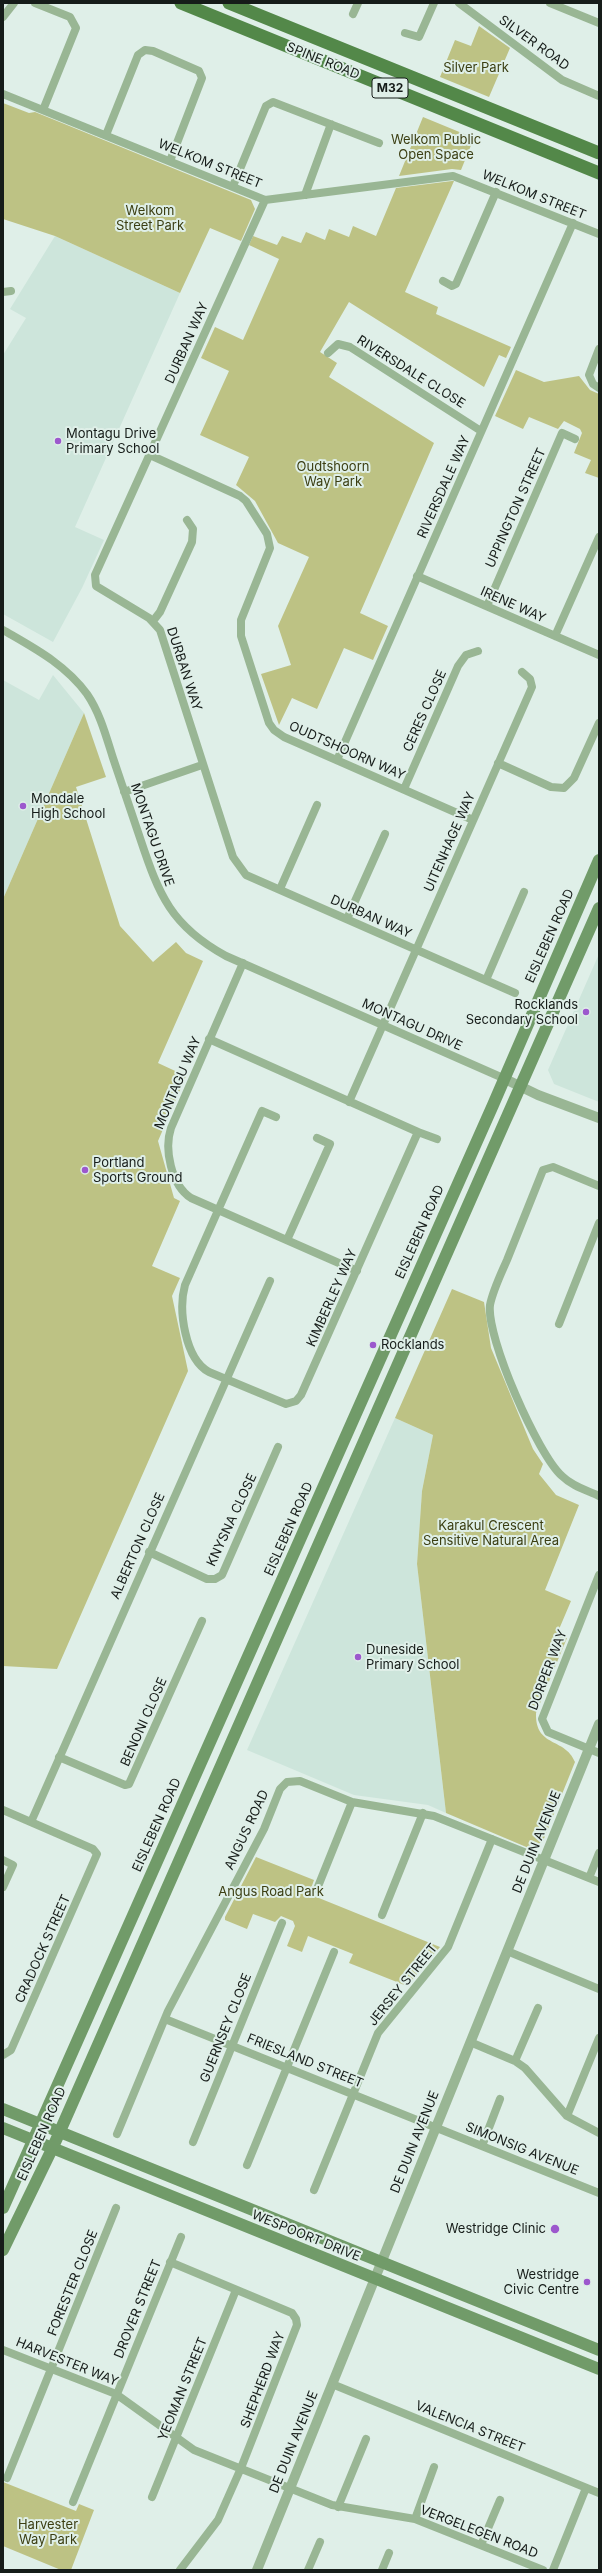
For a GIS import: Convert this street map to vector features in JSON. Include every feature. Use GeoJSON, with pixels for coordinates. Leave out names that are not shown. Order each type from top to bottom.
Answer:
{"type":"FeatureCollection","features":[{"type":"Feature","properties":{"kind":"main road","name":"SPINE ROAD"},"geometry":{"type":"LineString","coordinates":[[181,3],[599,173]]}},
{"type":"Feature","properties":{"kind":"main road","name":"SPINE ROAD"},"geometry":{"type":"LineString","coordinates":[[229,3],[599,154]]}},
{"type":"Feature","properties":{"kind":"main road","name":"EISLEBEN ROAD"},"geometry":{"type":"LineString","coordinates":[[3,2208],[35,2141],[599,860]]}},
{"type":"Feature","properties":{"kind":"main road","name":"EISLEBEN ROAD"},"geometry":{"type":"LineString","coordinates":[[3,2250],[59,2132],[599,908]]}},
{"type":"Feature","properties":{"kind":"main road","name":"WESPOORT DRIVE"},"geometry":{"type":"LineString","coordinates":[[3,2109],[599,2350]]}},
{"type":"Feature","properties":{"kind":"main road","name":"WESPOORT DRIVE"},"geometry":{"type":"LineString","coordinates":[[3,2128],[599,2369]]}},
{"type":"Feature","properties":{"kind":"street"},"geometry":{"type":"LineString","coordinates":[[3,17],[14,3]]}},
{"type":"Feature","properties":{"kind":"street"},"geometry":{"type":"LineString","coordinates":[[35,3],[70,17],[76,28],[43,110]]}},
{"type":"Feature","properties":{"kind":"street"},"geometry":{"type":"LineString","coordinates":[[353,14],[358,3]]}},
{"type":"Feature","properties":{"kind":"street"},"geometry":{"type":"LineString","coordinates":[[405,33],[419,37],[434,3]]}},
{"type":"Feature","properties":{"kind":"street","name":"SILVER ROAD"},"geometry":{"type":"LineString","coordinates":[[459,3],[562,80],[599,96]]}},
{"type":"Feature","properties":{"kind":"street"},"geometry":{"type":"LineString","coordinates":[[550,3],[599,23]]}},
{"type":"Feature","properties":{"kind":"street"},"geometry":{"type":"LineString","coordinates":[[106,135],[138,55],[145,50],[153,51],[199,71],[202,78],[170,161]]}},
{"type":"Feature","properties":{"kind":"street","name":"WELKOM STREET"},"geometry":{"type":"LineString","coordinates":[[3,94],[265,200],[446,176],[463,179],[599,234]]}},
{"type":"Feature","properties":{"kind":"street"},"geometry":{"type":"LineString","coordinates":[[233,186],[266,106],[271,102],[278,102],[379,143]]}},
{"type":"Feature","properties":{"kind":"street"},"geometry":{"type":"LineString","coordinates":[[305,194],[331,124]]}},
{"type":"Feature","properties":{"kind":"street"},"geometry":{"type":"LineString","coordinates":[[443,281],[452,286],[456,284],[496,192]]}},
{"type":"Feature","properties":{"kind":"street","name":"DURBAN WAY"},"geometry":{"type":"LineString","coordinates":[[265,200],[95,575],[94,582],[96,586],[104,592],[153,621],[160,630],[202,764],[235,862],[246,875],[515,993]]}},
{"type":"Feature","properties":{"kind":"street","name":"RIVERSDALE WAY"},"geometry":{"type":"LineString","coordinates":[[337,760],[573,223]]}},
{"type":"Feature","properties":{"kind":"street","name":"RIVERSDALE CLOSE"},"geometry":{"type":"LineString","coordinates":[[328,353],[338,344],[350,346],[482,430]]}},
{"type":"Feature","properties":{"kind":"street"},"geometry":{"type":"LineString","coordinates":[[599,349],[589,375],[593,384],[599,388]]}},
{"type":"Feature","properties":{"kind":"street","name":"UPPINGTON STREET"},"geometry":{"type":"LineString","coordinates":[[487,606],[562,433],[575,439]]}},
{"type":"Feature","properties":{"kind":"street","name":"OUDTSHOORN WAY"},"geometry":{"type":"LineString","coordinates":[[150,455],[236,493],[246,502],[267,534],[269,543],[268,556],[243,612],[241,620],[241,636],[267,717],[274,730],[284,737],[473,820]]}},
{"type":"Feature","properties":{"kind":"street"},"geometry":{"type":"LineString","coordinates":[[153,621],[160,612],[192,542],[193,529],[187,520]]}},
{"type":"Feature","properties":{"kind":"street"},"geometry":{"type":"LineString","coordinates":[[555,636],[599,537]]}},
{"type":"Feature","properties":{"kind":"street","name":"IRENE WAY"},"geometry":{"type":"LineString","coordinates":[[418,576],[599,656]]}},
{"type":"Feature","properties":{"kind":"street","name":"MONTAGU DRIVE"},"geometry":{"type":"LineString","coordinates":[[3,630],[50,657],[74,678],[87,694],[102,724],[156,886],[172,912],[199,939],[215,950],[243,963],[504,1078]]}},
{"type":"Feature","properties":{"kind":"street","name":"CERES CLOSE"},"geometry":{"type":"LineString","coordinates":[[404,790],[458,666],[466,655],[478,651]]}},
{"type":"Feature","properties":{"kind":"street","name":"UITENHAGE WAY"},"geometry":{"type":"LineString","coordinates":[[349,1102],[532,687],[530,679],[522,672]]}},
{"type":"Feature","properties":{"kind":"street"},"geometry":{"type":"LineString","coordinates":[[498,763],[552,787],[564,788],[574,778],[599,723]]}},
{"type":"Feature","properties":{"kind":"street"},"geometry":{"type":"LineString","coordinates":[[124,792],[202,764]]}},
{"type":"Feature","properties":{"kind":"street"},"geometry":{"type":"LineString","coordinates":[[280,889],[317,805]]}},
{"type":"Feature","properties":{"kind":"street"},"geometry":{"type":"LineString","coordinates":[[347,919],[385,834]]}},
{"type":"Feature","properties":{"kind":"street"},"geometry":{"type":"LineString","coordinates":[[486,980],[524,892]]}},
{"type":"Feature","properties":{"kind":"street","name":"MONTAGU WAY"},"geometry":{"type":"LineString","coordinates":[[243,963],[171,1128],[168,1144],[180,1188],[191,1198],[357,1271]]}},
{"type":"Feature","properties":{"kind":"street"},"geometry":{"type":"LineString","coordinates":[[209,1039],[349,1102],[437,1139]]}},
{"type":"Feature","properties":{"kind":"street"},"geometry":{"type":"LineString","coordinates":[[504,1078],[521,1085],[538,1095],[599,1118]]}},
{"type":"Feature","properties":{"kind":"street"},"geometry":{"type":"LineString","coordinates":[[225,1379],[205,1370],[195,1360],[191,1351],[182,1306],[185,1285],[262,1111],[276,1117]]}},
{"type":"Feature","properties":{"kind":"street","name":"KIMBERLEY WAY"},"geometry":{"type":"LineString","coordinates":[[225,1379],[281,1403],[291,1403],[298,1399],[357,1271],[418,1132]]}},
{"type":"Feature","properties":{"kind":"street"},"geometry":{"type":"LineString","coordinates":[[287,1240],[330,1144],[317,1138]]}},
{"type":"Feature","properties":{"kind":"street"},"geometry":{"type":"LineString","coordinates":[[599,1186],[548,1167],[543,1170],[495,1289],[490,1313],[495,1338],[502,1359],[537,1442],[547,1459],[561,1476],[572,1484],[599,1496]]}},
{"type":"Feature","properties":{"kind":"street"},"geometry":{"type":"LineString","coordinates":[[559,1324],[599,1223]]}},
{"type":"Feature","properties":{"kind":"street","name":"ALBERTON CLOSE"},"geometry":{"type":"LineString","coordinates":[[31,1822],[225,1379],[270,1280]]}},
{"type":"Feature","properties":{"kind":"street","name":"KNYSNA CLOSE"},"geometry":{"type":"LineString","coordinates":[[149,1552],[207,1579],[215,1579],[222,1575],[278,1447]]}},
{"type":"Feature","properties":{"kind":"street","name":"DORPER WAY"},"geometry":{"type":"LineString","coordinates":[[599,1575],[542,1718],[548,1732],[599,1753]]}},
{"type":"Feature","properties":{"kind":"street","name":"BENONI CLOSE"},"geometry":{"type":"LineString","coordinates":[[59,1757],[124,1785],[129,1784],[202,1621]]}},
{"type":"Feature","properties":{"kind":"street","name":"DE DUIN AVENUE"},"geometry":{"type":"LineString","coordinates":[[257,2570],[599,1724]]}},
{"type":"Feature","properties":{"kind":"street","name":"ANGUS ROAD"},"geometry":{"type":"LineString","coordinates":[[117,2134],[165,2019],[264,1829],[280,1789],[287,1782],[300,1782],[352,1802],[423,1813],[599,1882]]}},
{"type":"Feature","properties":{"kind":"street"},"geometry":{"type":"LineString","coordinates":[[317,1889],[352,1802]]}},
{"type":"Feature","properties":{"kind":"street"},"geometry":{"type":"LineString","coordinates":[[3,1810],[31,1822]]}},
{"type":"Feature","properties":{"kind":"street"},"geometry":{"type":"LineString","coordinates":[[382,1915],[423,1813]]}},
{"type":"Feature","properties":{"kind":"street","name":"CRADOCK STREET"},"geometry":{"type":"LineString","coordinates":[[5,2055],[14,2043],[97,1852],[31,1822]]}},
{"type":"Feature","properties":{"kind":"street","name":"JERSEY STREET"},"geometry":{"type":"LineString","coordinates":[[314,2190],[381,2028],[448,1947],[492,1839]]}},
{"type":"Feature","properties":{"kind":"street"},"geometry":{"type":"LineString","coordinates":[[589,1878],[599,1853]]}},
{"type":"Feature","properties":{"kind":"street"},"geometry":{"type":"LineString","coordinates":[[3,1860],[13,1865],[3,1887]]}},
{"type":"Feature","properties":{"kind":"street","name":"GUERNSEY CLOSE"},"geometry":{"type":"LineString","coordinates":[[193,2142],[282,1923]]}},
{"type":"Feature","properties":{"kind":"street"},"geometry":{"type":"LineString","coordinates":[[507,1951],[599,1989]]}},
{"type":"Feature","properties":{"kind":"street"},"geometry":{"type":"LineString","coordinates":[[247,2165],[334,1952]]}},
{"type":"Feature","properties":{"kind":"street"},"geometry":{"type":"LineString","coordinates":[[515,2061],[538,2008]]}},
{"type":"Feature","properties":{"kind":"street","name":"FRIESLAND STREET"},"geometry":{"type":"LineString","coordinates":[[165,2019],[436,2127]]}},
{"type":"Feature","properties":{"kind":"street"},"geometry":{"type":"LineString","coordinates":[[566,2116],[599,2038]]}},
{"type":"Feature","properties":{"kind":"street"},"geometry":{"type":"LineString","coordinates":[[470,2042],[515,2061],[525,2068],[566,2116],[599,2133]]}},
{"type":"Feature","properties":{"kind":"street"},"geometry":{"type":"LineString","coordinates":[[482,2146],[500,2098]]}},
{"type":"Feature","properties":{"kind":"street","name":"SIMONSIG AVENUE"},"geometry":{"type":"LineString","coordinates":[[436,2127],[599,2193]]}},
{"type":"Feature","properties":{"kind":"street","name":"FORESTER CLOSE"},"geometry":{"type":"LineString","coordinates":[[6,2478],[116,2208]]}},
{"type":"Feature","properties":{"kind":"street","name":"DROVER STREET"},"geometry":{"type":"LineString","coordinates":[[73,2502],[181,2237]]}},
{"type":"Feature","properties":{"kind":"street","name":"SHEPHERD WAY"},"geometry":{"type":"LineString","coordinates":[[170,2262],[292,2313],[296,2319],[297,2325],[241,2468],[218,2520],[180,2570]]}},
{"type":"Feature","properties":{"kind":"street","name":"YEOMAN STREET"},"geometry":{"type":"LineString","coordinates":[[152,2497],[236,2290]]}},
{"type":"Feature","properties":{"kind":"street","name":"HARVESTER WAY"},"geometry":{"type":"LineString","coordinates":[[3,2350],[51,2367],[116,2394],[194,2450],[290,2488]]}},
{"type":"Feature","properties":{"kind":"street","name":"VALENCIA STREET"},"geometry":{"type":"LineString","coordinates":[[332,2384],[599,2493]]}},
{"type":"Feature","properties":{"kind":"street"},"geometry":{"type":"LineString","coordinates":[[338,2507],[366,2439]]}},
{"type":"Feature","properties":{"kind":"street"},"geometry":{"type":"LineString","coordinates":[[415,2519],[434,2467]]}},
{"type":"Feature","properties":{"kind":"street","name":"VERGELEGEN ROAD"},"geometry":{"type":"LineString","coordinates":[[290,2488],[338,2507],[415,2519],[543,2570]]}},
{"type":"Feature","properties":{"kind":"street"},"geometry":{"type":"LineString","coordinates":[[553,2570],[586,2488]]}},
{"type":"Feature","properties":{"kind":"street"},"geometry":{"type":"LineString","coordinates":[[481,2545],[500,2500]]}},
{"type":"Feature","properties":{"kind":"street"},"geometry":{"type":"LineString","coordinates":[[308,2570],[320,2542]]}},
{"type":"Feature","properties":{"kind":"street"},"geometry":{"type":"LineString","coordinates":[[382,2570],[389,2553]]}},
{"type":"Feature","properties":{"kind":"shaded area","name":"Montagu Drive Primary School"},"geometry":{"type":"Polygon","coordinates":[[[55,236],[180,293],[75,527],[104,540],[82,588],[53,642],[3,614],[3,355],[26,318],[10,309],[55,236]]]}},
{"type":"Feature","properties":{"kind":"shaded area","name":"Mondale High School"},"geometry":{"type":"Polygon","coordinates":[[[53,675],[84,713],[3,899],[3,680],[39,700],[53,675]]]}},
{"type":"Feature","properties":{"kind":"shaded area","name":"Rocklands Secondary School"},"geometry":{"type":"Polygon","coordinates":[[[599,954],[599,1102],[554,1084],[548,1070],[599,954]]]}},
{"type":"Feature","properties":{"kind":"shaded area","name":"Duneside Primary School"},"geometry":{"type":"Polygon","coordinates":[[[395,1418],[433,1435],[422,1491],[417,1564],[446,1813],[428,1805],[354,1795],[247,1750],[395,1418]]]}},
{"type":"Feature","properties":{"kind":"green space","name":"Silver Park"},"geometry":{"type":"Polygon","coordinates":[[[479,26],[510,48],[489,97],[440,77],[455,40],[471,46],[479,26]]]}},
{"type":"Feature","properties":{"kind":"green space","name":"Welkom Street Park"},"geometry":{"type":"Polygon","coordinates":[[[3,103],[29,113],[35,112],[251,200],[255,209],[241,241],[210,228],[180,293],[55,236],[3,219],[3,103]]]}},
{"type":"Feature","properties":{"kind":"green space","name":"Welkom Public Open Space"},"geometry":{"type":"Polygon","coordinates":[[[423,117],[474,138],[461,170],[452,169],[399,176],[423,117]]]}},
{"type":"Feature","properties":{"kind":"green space","name":"Oudtshoorn Way Park"},"geometry":{"type":"Polygon","coordinates":[[[454,181],[405,292],[438,307],[436,314],[511,347],[506,358],[499,355],[484,387],[349,302],[320,352],[337,363],[329,377],[434,443],[360,613],[388,626],[373,660],[344,648],[317,709],[292,698],[279,725],[261,674],[291,665],[278,626],[309,557],[278,543],[255,501],[236,485],[249,457],[200,435],[229,371],[201,358],[215,327],[243,340],[279,259],[249,245],[253,236],[277,245],[282,236],[301,243],[306,232],[325,240],[329,229],[349,237],[353,226],[376,236],[396,188],[454,181]]]}},
{"type":"Feature","properties":{"kind":"green space"},"geometry":{"type":"Polygon","coordinates":[[[516,370],[544,382],[579,376],[590,390],[599,394],[599,478],[585,473],[591,460],[574,453],[582,433],[580,429],[564,421],[558,429],[529,417],[523,429],[495,416],[516,370]]]}},
{"type":"Feature","properties":{"kind":"green space","name":"Portland Sports Ground"},"geometry":{"type":"Polygon","coordinates":[[[84,713],[106,777],[76,787],[120,926],[153,962],[176,942],[186,953],[203,961],[158,1063],[186,1076],[158,1141],[174,1198],[180,1201],[152,1266],[180,1278],[172,1296],[188,1371],[57,1669],[3,1666],[3,899],[84,713]]]}},
{"type":"Feature","properties":{"kind":"green space","name":"Karakul Crescent Sensitive Natural Area"},"geometry":{"type":"Polygon","coordinates":[[[452,1289],[484,1302],[491,1348],[533,1449],[543,1464],[539,1474],[556,1495],[579,1505],[545,1590],[571,1601],[557,1634],[567,1638],[536,1713],[537,1724],[540,1732],[545,1737],[565,1749],[575,1762],[543,1841],[531,1849],[446,1813],[417,1564],[422,1491],[433,1435],[395,1418],[452,1289]]]}},
{"type":"Feature","properties":{"kind":"green space","name":"Angus Road Park"},"geometry":{"type":"Polygon","coordinates":[[[256,1857],[314,1880],[309,1894],[440,1947],[407,1986],[349,1963],[353,1954],[308,1936],[302,1952],[287,1946],[295,1926],[293,1921],[281,1916],[275,1922],[253,1914],[247,1929],[225,1920],[225,1917],[256,1857]]]}},
{"type":"Feature","properties":{"kind":"green space","name":"Harvester Way Park"},"geometry":{"type":"Polygon","coordinates":[[[3,2482],[76,2511],[79,2504],[94,2510],[71,2570],[61,2570],[3,2546],[3,2482]]]}},
{"type":"Feature","properties":{"kind":"place","name":"Montagu Drive Primary School"},"geometry":{"type":"Point","coordinates":[58,441]}},
{"type":"Feature","properties":{"kind":"place","name":"Mondale High School"},"geometry":{"type":"Point","coordinates":[23,806]}},
{"type":"Feature","properties":{"kind":"place","name":"Rocklands Secondary School"},"geometry":{"type":"Point","coordinates":[586,1012]}},
{"type":"Feature","properties":{"kind":"place","name":"Portland Sports Ground"},"geometry":{"type":"Point","coordinates":[85,1170]}},
{"type":"Feature","properties":{"kind":"place","name":"Rocklands"},"geometry":{"type":"Point","coordinates":[373,1345]}},
{"type":"Feature","properties":{"kind":"place","name":"Duneside Primary School"},"geometry":{"type":"Point","coordinates":[358,1657]}},
{"type":"Feature","properties":{"kind":"place","name":"Westridge Clinic"},"geometry":{"type":"Point","coordinates":[555,2229]}},
{"type":"Feature","properties":{"kind":"place","name":"Westridge Civic Centre"},"geometry":{"type":"Point","coordinates":[587,2282]}}]}
